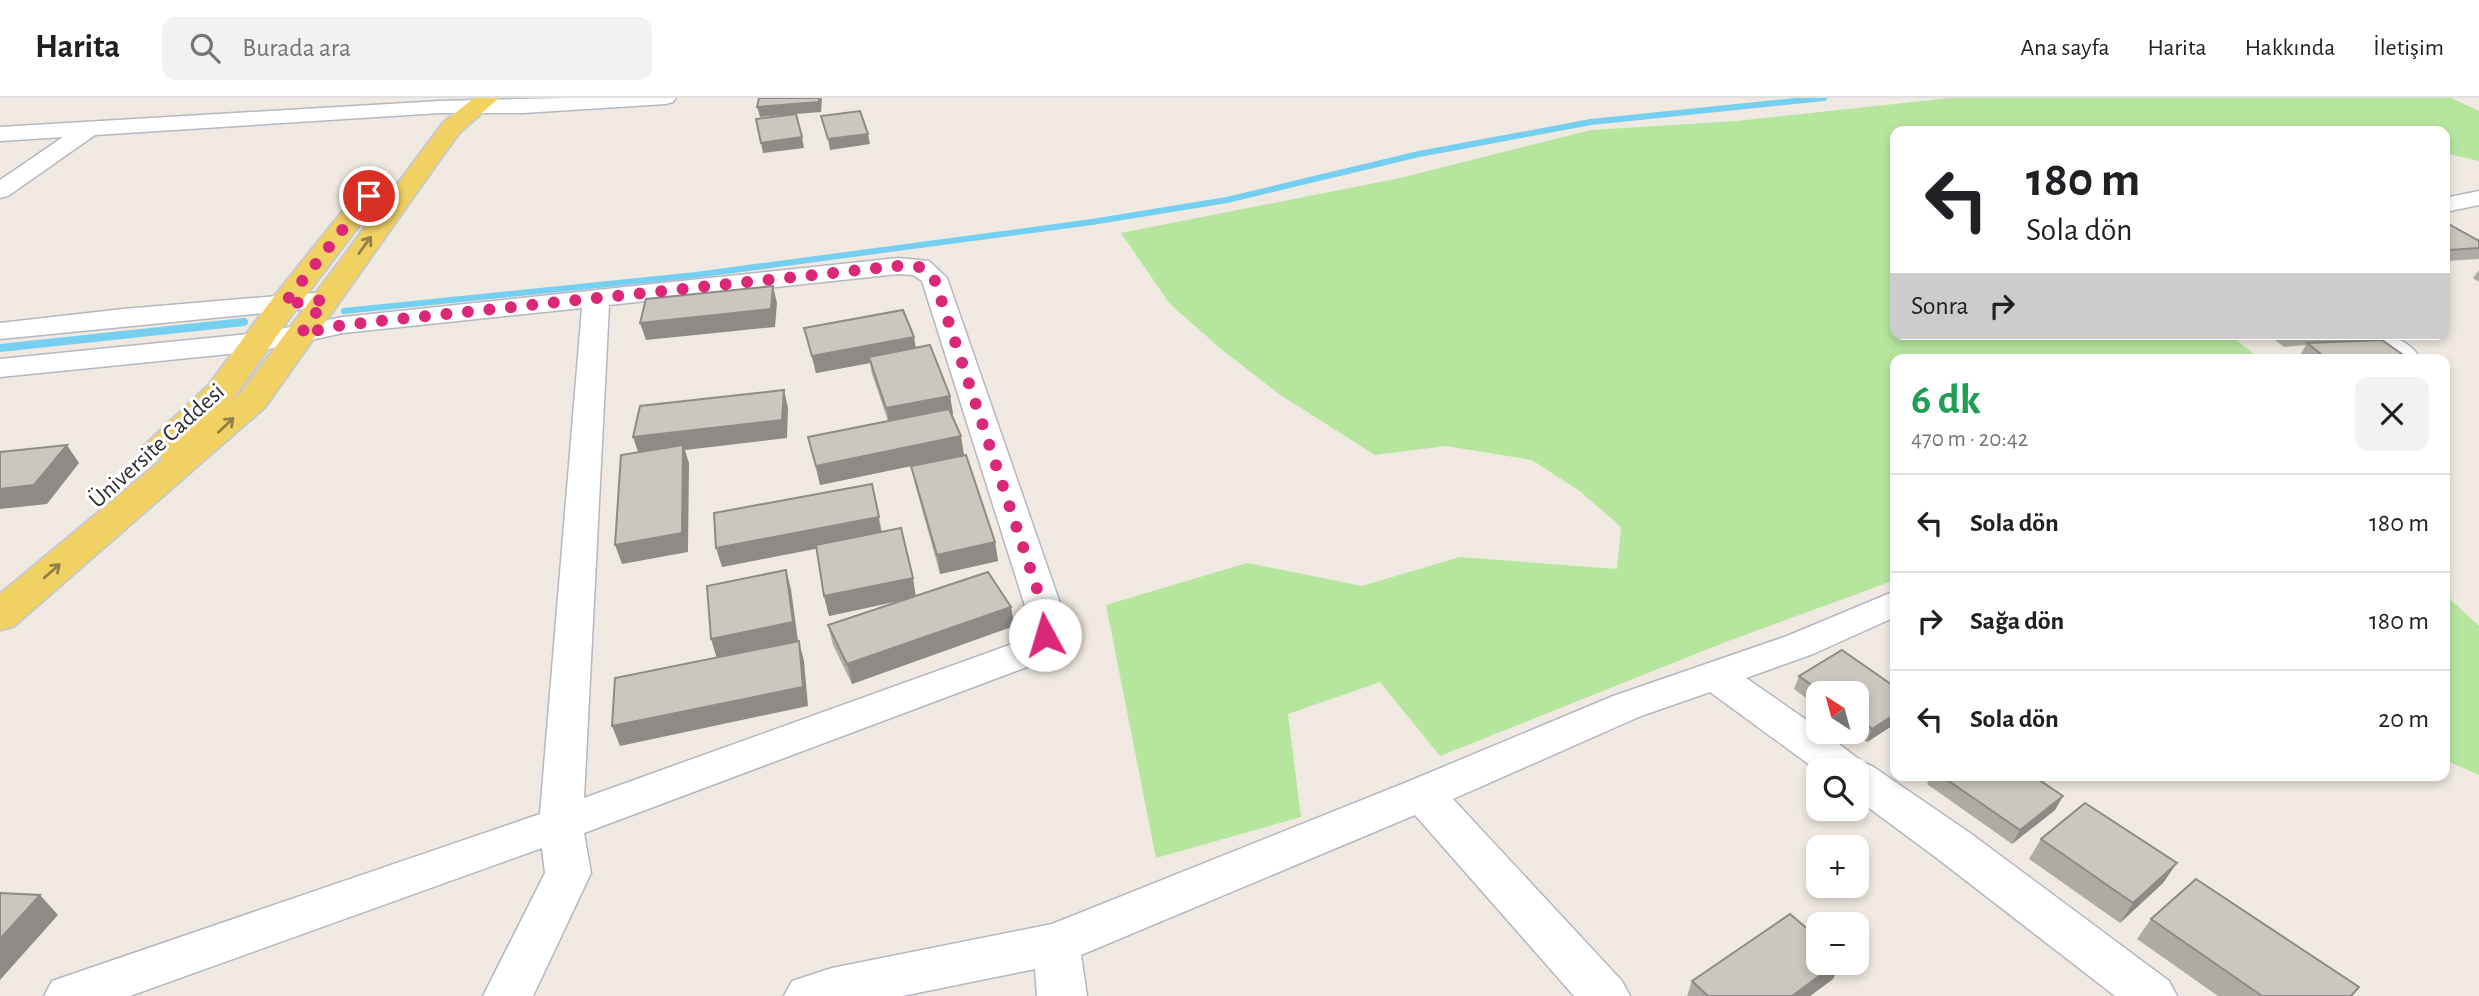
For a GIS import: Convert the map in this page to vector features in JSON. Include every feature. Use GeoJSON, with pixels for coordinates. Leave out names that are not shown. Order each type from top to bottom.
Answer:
{"type":"FeatureCollection","features":[{"type":"Feature","properties":{"kind":"main road"},"geometry":{"type":"LineString","coordinates":[[0,616],[244,408],[301,334],[433,149],[452,127],[465,102]]}},
{"type":"Feature","properties":{"kind":"main road","name":"Üniversite Caddesi"},"geometry":{"type":"LineString","coordinates":[[0,582],[172,438],[221,392],[284,304],[465,102]]}},
{"type":"Feature","properties":{"kind":"street"},"geometry":{"type":"LineString","coordinates":[[0,134],[465,102],[666,98]]}},
{"type":"Feature","properties":{"kind":"street"},"geometry":{"type":"LineString","coordinates":[[0,191],[93,127]]}},
{"type":"Feature","properties":{"kind":"street"},"geometry":{"type":"LineString","coordinates":[[2450,204],[2479,198]]}},
{"type":"Feature","properties":{"kind":"street"},"geometry":{"type":"LineString","coordinates":[[0,369],[259,342],[343,325],[898,266],[920,267],[934,278],[1044,610],[1045,635],[1029,652],[561,824],[68,996]]}},
{"type":"Feature","properties":{"kind":"street"},"geometry":{"type":"LineString","coordinates":[[508,996],[568,873],[561,824],[596,299]]}},
{"type":"Feature","properties":{"kind":"street"},"geometry":{"type":"LineString","coordinates":[[0,331],[123,317],[325,300]]}},
{"type":"Feature","properties":{"kind":"street"},"geometry":{"type":"LineString","coordinates":[[2378,340],[2399,354]]}},
{"type":"Feature","properties":{"kind":"street"},"geometry":{"type":"LineString","coordinates":[[809,996],[832,989],[1056,944],[1422,794],[1627,706],[1800,645],[1890,605]]}},
{"type":"Feature","properties":{"kind":"street"},"geometry":{"type":"LineString","coordinates":[[1714,675],[1830,758]]}},
{"type":"Feature","properties":{"kind":"street"},"geometry":{"type":"LineString","coordinates":[[1869,786],[1954,846],[2151,996]]}},
{"type":"Feature","properties":{"kind":"street"},"geometry":{"type":"LineString","coordinates":[[1422,794],[1605,996]]}},
{"type":"Feature","properties":{"kind":"street"},"geometry":{"type":"LineString","coordinates":[[1056,944],[1062,996]]}},
{"type":"Feature","properties":{"kind":"green space"},"geometry":{"type":"Polygon","coordinates":[[[1950,98],[2451,98],[2479,111],[2479,161],[2450,154],[2450,126],[1890,126],[1890,340],[2236,340],[2254,354],[1890,354],[1890,582],[1723,643],[1440,756],[1380,682],[1288,714],[1301,817],[1156,858],[1106,605],[1247,563],[1362,586],[1460,557],[1617,569],[1621,527],[1581,492],[1532,460],[1446,446],[1375,455],[1279,394],[1221,349],[1170,304],[1121,233],[1400,178],[1591,130],[1737,121],[1950,98]]]}},
{"type":"Feature","properties":{"kind":"green space"},"geometry":{"type":"Polygon","coordinates":[[[2450,598],[2479,626],[2479,775],[2450,762],[2450,598]]]}},
{"type":"Feature","properties":{"kind":"building"},"geometry":{"type":"Polygon","coordinates":[[[759,98],[819,98],[819,102],[757,107],[759,98]]]}},
{"type":"Feature","properties":{"kind":"building"},"geometry":{"type":"Polygon","coordinates":[[[860,111],[868,134],[828,139],[821,116],[860,111]]]}},
{"type":"Feature","properties":{"kind":"building"},"geometry":{"type":"Polygon","coordinates":[[[796,114],[802,137],[761,143],[756,119],[796,114]]]}},
{"type":"Feature","properties":{"kind":"building"},"geometry":{"type":"Polygon","coordinates":[[[2450,225],[2479,241],[2479,248],[2450,250],[2450,225]]]}},
{"type":"Feature","properties":{"kind":"building"},"geometry":{"type":"Polygon","coordinates":[[[773,286],[771,309],[640,323],[646,299],[773,286]]]}},
{"type":"Feature","properties":{"kind":"building"},"geometry":{"type":"Polygon","coordinates":[[[903,310],[914,337],[812,356],[804,328],[903,310]]]}},
{"type":"Feature","properties":{"kind":"building"},"geometry":{"type":"Polygon","coordinates":[[[2382,340],[2402,354],[2321,354],[2307,343],[2382,340]]]}},
{"type":"Feature","properties":{"kind":"building"},"geometry":{"type":"Polygon","coordinates":[[[930,345],[950,396],[886,408],[869,357],[930,345]]]}},
{"type":"Feature","properties":{"kind":"building"},"geometry":{"type":"Polygon","coordinates":[[[784,390],[782,420],[633,437],[640,406],[784,390]]]}},
{"type":"Feature","properties":{"kind":"building"},"geometry":{"type":"Polygon","coordinates":[[[949,409],[961,436],[816,466],[808,437],[949,409]]]}},
{"type":"Feature","properties":{"kind":"building"},"geometry":{"type":"Polygon","coordinates":[[[67,445],[34,485],[0,489],[0,452],[67,445]]]}},
{"type":"Feature","properties":{"kind":"building"},"geometry":{"type":"Polygon","coordinates":[[[683,445],[682,533],[615,545],[621,455],[683,445]]]}},
{"type":"Feature","properties":{"kind":"building"},"geometry":{"type":"Polygon","coordinates":[[[966,455],[995,542],[937,555],[911,466],[966,455]]]}},
{"type":"Feature","properties":{"kind":"building"},"geometry":{"type":"Polygon","coordinates":[[[872,484],[879,517],[716,548],[714,513],[872,484]]]}},
{"type":"Feature","properties":{"kind":"building"},"geometry":{"type":"Polygon","coordinates":[[[901,528],[913,578],[824,596],[816,545],[901,528]]]}},
{"type":"Feature","properties":{"kind":"building"},"geometry":{"type":"Polygon","coordinates":[[[786,570],[793,622],[711,639],[707,586],[786,570]]]}},
{"type":"Feature","properties":{"kind":"building"},"geometry":{"type":"Polygon","coordinates":[[[988,572],[1011,607],[847,664],[828,625],[988,572]]]}},
{"type":"Feature","properties":{"kind":"building"},"geometry":{"type":"Polygon","coordinates":[[[799,641],[803,687],[612,726],[615,678],[799,641]]]}},
{"type":"Feature","properties":{"kind":"building"},"geometry":{"type":"Polygon","coordinates":[[[1842,650],[1890,684],[1890,717],[1872,729],[1869,727],[1869,681],[1806,681],[1799,676],[1842,650]]]}},
{"type":"Feature","properties":{"kind":"building"},"geometry":{"type":"Polygon","coordinates":[[[1949,781],[2041,781],[2063,796],[2020,830],[1949,781]]]}},
{"type":"Feature","properties":{"kind":"building"},"geometry":{"type":"Polygon","coordinates":[[[2085,803],[2177,863],[2133,903],[2041,839],[2085,803]]]}},
{"type":"Feature","properties":{"kind":"building"},"geometry":{"type":"Polygon","coordinates":[[[2196,879],[2359,987],[2351,996],[2262,996],[2151,919],[2196,879]]]}},
{"type":"Feature","properties":{"kind":"building"},"geometry":{"type":"Polygon","coordinates":[[[0,893],[40,895],[0,939],[0,893]]]}},
{"type":"Feature","properties":{"kind":"building"},"geometry":{"type":"Polygon","coordinates":[[[1790,914],[1806,928],[1806,975],[1820,975],[1792,996],[1708,996],[1692,981],[1790,914]]]}},
{"type":"Feature","properties":{"kind":"waterway"},"geometry":{"type":"LineString","coordinates":[[344,311],[696,275],[1092,222],[1227,200],[1419,154],[1591,122],[1824,98]]}},
{"type":"Feature","properties":{"kind":"waterway"},"geometry":{"type":"LineString","coordinates":[[0,348],[244,322]]}},
{"type":"Feature","properties":{"kind":"route"},"geometry":{"type":"LineString","coordinates":[[369,196],[284,304],[325,300],[301,334],[343,325],[898,266],[920,267],[934,278],[1044,610],[1045,635]]}}]}
